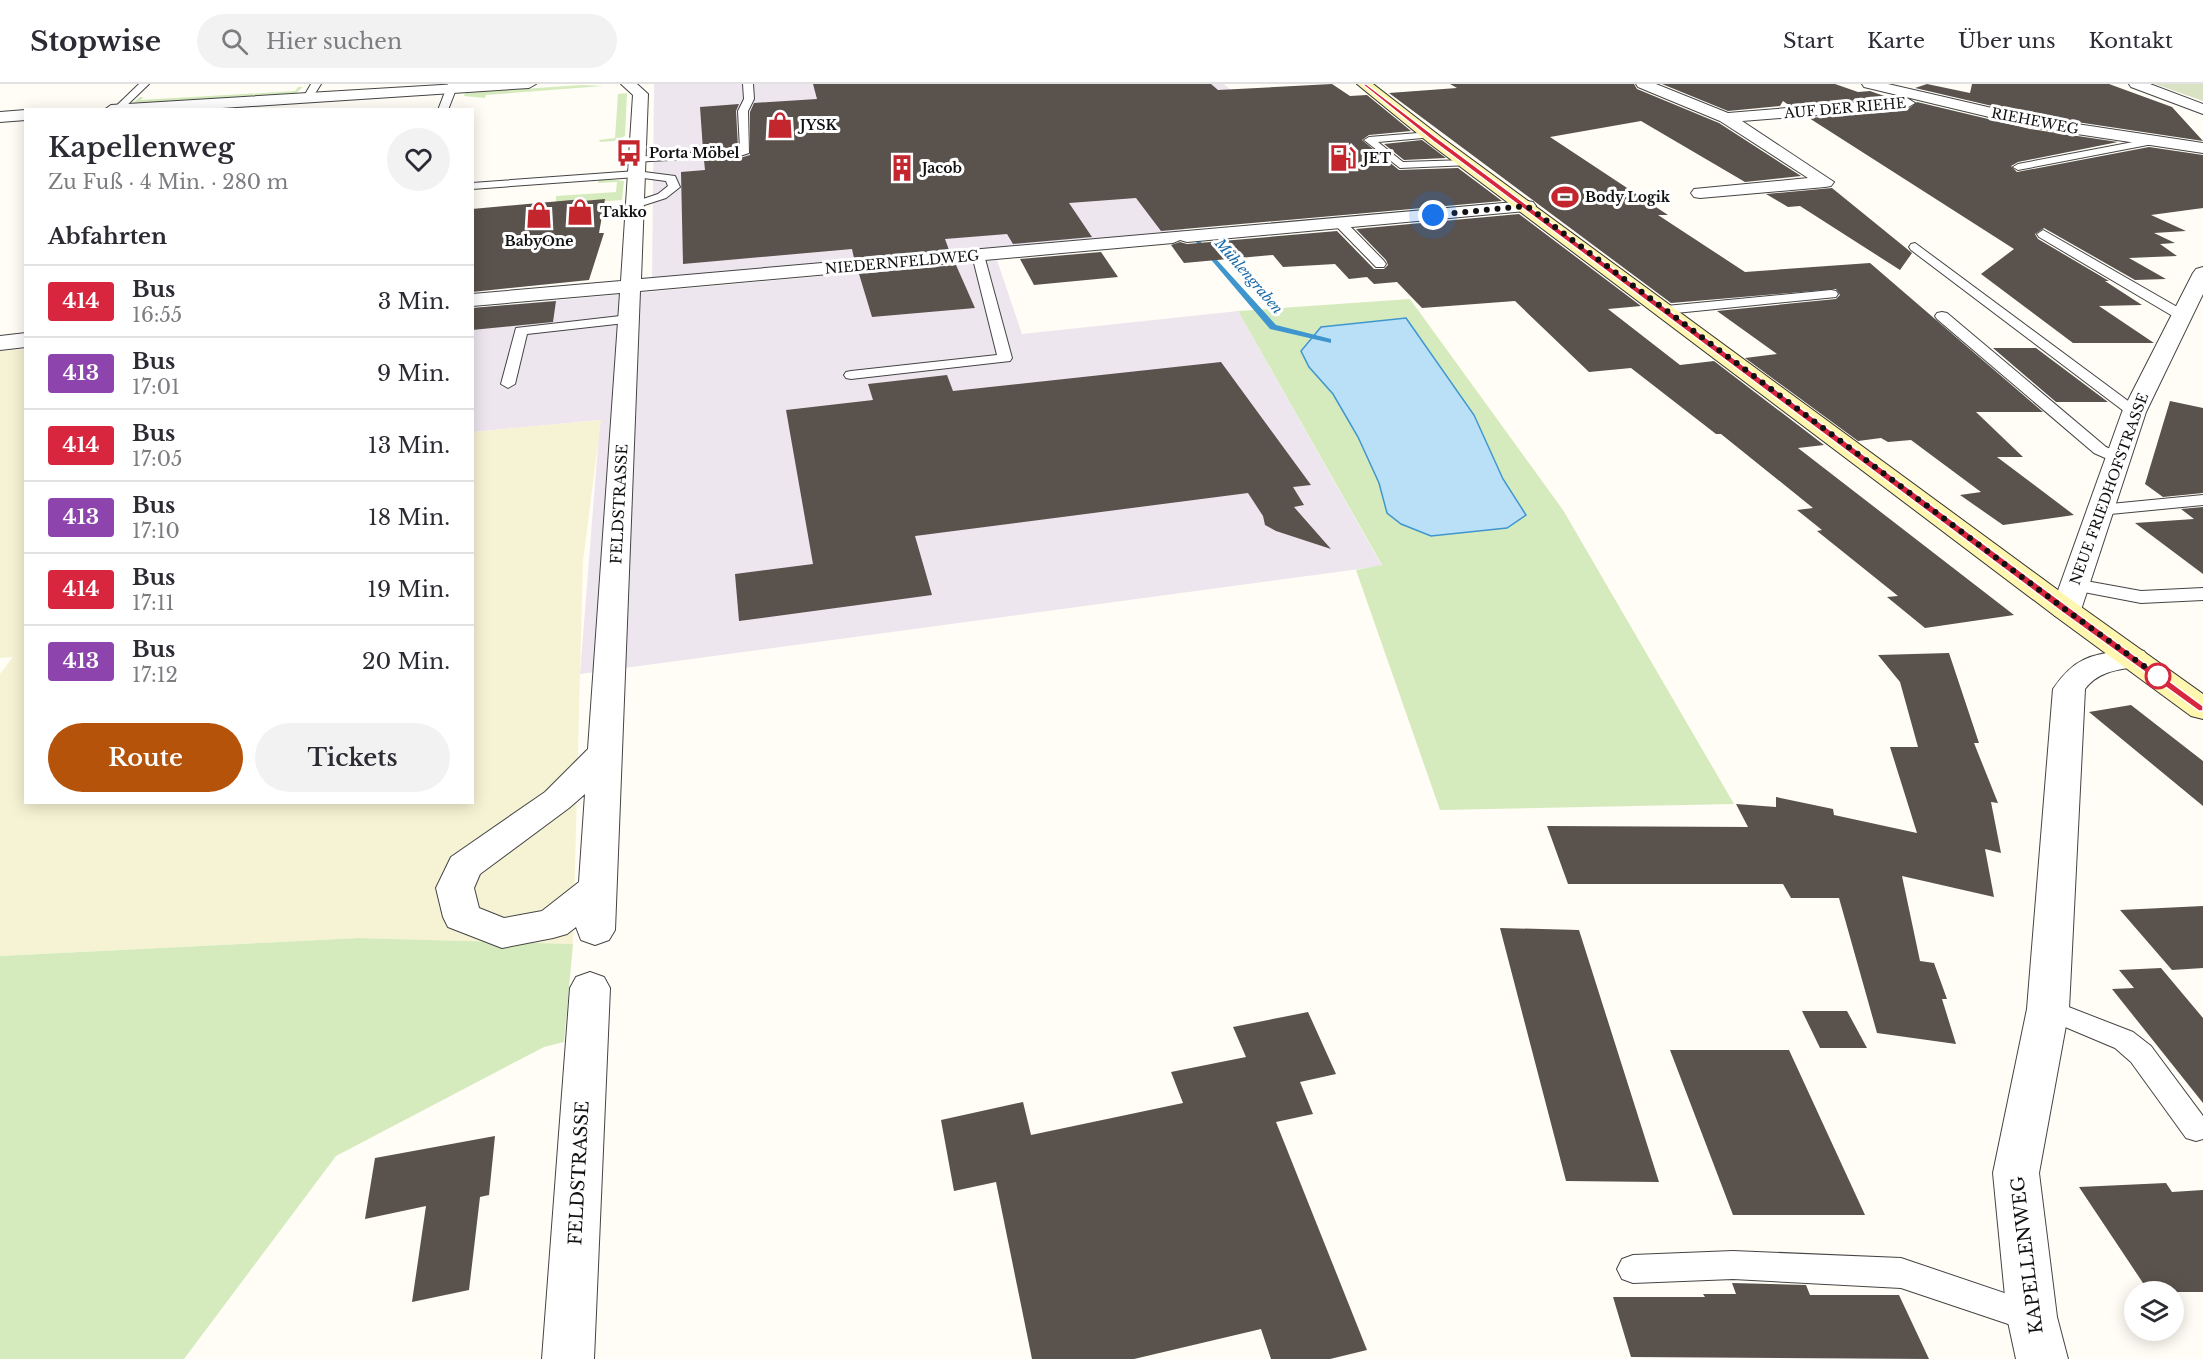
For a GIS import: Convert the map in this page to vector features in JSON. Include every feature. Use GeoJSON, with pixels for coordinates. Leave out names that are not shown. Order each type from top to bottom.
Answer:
{"type":"FeatureCollection","features":[{"type":"Feature","properties":{"kind":"main road"},"geometry":{"type":"LineString","coordinates":[[1364,84],[2066,610],[2203,709]]}},
{"type":"Feature","properties":{"kind":"street"},"geometry":{"type":"LineString","coordinates":[[128,108],[312,91],[529,84]]}},
{"type":"Feature","properties":{"kind":"street","name":"FELDSTRASSE"},"geometry":{"type":"LineString","coordinates":[[595,930],[640,94],[628,84]]}},
{"type":"Feature","properties":{"kind":"street","name":"AUF DER RIEHE"},"geometry":{"type":"LineString","coordinates":[[1642,84],[1726,118],[1939,100]]}},
{"type":"Feature","properties":{"kind":"street","name":"AUF DER RIEHE"},"geometry":{"type":"LineString","coordinates":[[1671,84],[1750,115]]}},
{"type":"Feature","properties":{"kind":"street","name":"RIEHEWEG"},"geometry":{"type":"LineString","coordinates":[[1869,84],[2031,122],[2203,148]]}},
{"type":"Feature","properties":{"kind":"street"},"geometry":{"type":"LineString","coordinates":[[2136,84],[2203,109]]}},
{"type":"Feature","properties":{"kind":"street"},"geometry":{"type":"LineString","coordinates":[[0,117],[24,115]]}},
{"type":"Feature","properties":{"kind":"street"},"geometry":{"type":"LineString","coordinates":[[1700,193],[1825,182],[1726,118]]}},
{"type":"Feature","properties":{"kind":"street","name":"NIEDERNFELDWEG"},"geometry":{"type":"LineString","coordinates":[[474,300],[1527,206]]}},
{"type":"Feature","properties":{"kind":"street","name":"NEUE FRIEDHOFSTRASSE"},"geometry":{"type":"LineString","coordinates":[[2066,610],[2134,412],[2203,273]]}},
{"type":"Feature","properties":{"kind":"street"},"geometry":{"type":"LineString","coordinates":[[0,343],[24,340]]}},
{"type":"Feature","properties":{"kind":"street","name":"KAPELLENWEG"},"geometry":{"type":"LineString","coordinates":[[2042,1359],[2031,1317],[2016,1173],[2048,1010],[2069,689],[2077,675],[2093,665],[2133,658]]}},
{"type":"Feature","properties":{"kind":"street"},"geometry":{"type":"LineString","coordinates":[[597,888],[553,924],[502,933],[462,917],[455,888],[464,866],[557,800],[589,770],[606,750]]}},
{"type":"Feature","properties":{"kind":"street","name":"FELDSTRASSE"},"geometry":{"type":"LineString","coordinates":[[568,1359],[590,988]]}},
{"type":"Feature","properties":{"kind":"lane"},"geometry":{"type":"LineString","coordinates":[[118,108],[144,84]]}},
{"type":"Feature","properties":{"kind":"lane"},"geometry":{"type":"LineString","coordinates":[[474,186],[740,153],[746,150],[743,111],[749,99],[748,84]]}},
{"type":"Feature","properties":{"kind":"lane"},"geometry":{"type":"LineString","coordinates":[[444,108],[452,87]]}},
{"type":"Feature","properties":{"kind":"lane"},"geometry":{"type":"LineString","coordinates":[[1430,135],[1369,140],[1400,165],[1467,163]]}},
{"type":"Feature","properties":{"kind":"lane"},"geometry":{"type":"LineString","coordinates":[[2018,167],[2154,141]]}},
{"type":"Feature","properties":{"kind":"lane"},"geometry":{"type":"LineString","coordinates":[[635,205],[662,196],[674,187],[670,178],[637,167]]}},
{"type":"Feature","properties":{"kind":"lane"},"geometry":{"type":"LineString","coordinates":[[1340,223],[1380,264]]}},
{"type":"Feature","properties":{"kind":"lane"},"geometry":{"type":"LineString","coordinates":[[2043,234],[2181,315]]}},
{"type":"Feature","properties":{"kind":"lane"},"geometry":{"type":"LineString","coordinates":[[1915,247],[2134,412]]}},
{"type":"Feature","properties":{"kind":"lane"},"geometry":{"type":"LineString","coordinates":[[851,375],[1005,358],[978,255]]}},
{"type":"Feature","properties":{"kind":"lane"},"geometry":{"type":"LineString","coordinates":[[1666,310],[1831,294]]}},
{"type":"Feature","properties":{"kind":"lane"},"geometry":{"type":"LineString","coordinates":[[1942,316],[2100,450],[2118,458]]}},
{"type":"Feature","properties":{"kind":"lane"},"geometry":{"type":"LineString","coordinates":[[508,384],[521,331],[629,319]]}},
{"type":"Feature","properties":{"kind":"lane"},"geometry":{"type":"LineString","coordinates":[[2100,510],[2203,500]]}},
{"type":"Feature","properties":{"kind":"lane"},"geometry":{"type":"LineString","coordinates":[[2075,585],[2142,597],[2203,594]]}},
{"type":"Feature","properties":{"kind":"lane"},"geometry":{"type":"LineString","coordinates":[[2048,1010],[2124,1040],[2141,1054],[2196,1129]]}},
{"type":"Feature","properties":{"kind":"lane"},"geometry":{"type":"LineString","coordinates":[[1633,1269],[1733,1265],[1901,1273],[2031,1317]]}},
{"type":"Feature","properties":{"kind":"shaded area"},"geometry":{"type":"Polygon","coordinates":[[[654,84],[1224,84],[1289,143],[1127,156],[1187,233],[652,284],[654,84]]]}},
{"type":"Feature","properties":{"kind":"shaded area"},"geometry":{"type":"Polygon","coordinates":[[[997,260],[1022,334],[1238,311],[1382,566],[580,674],[600,420],[474,432],[474,308],[997,260]]]}},
{"type":"Feature","properties":{"kind":"shaded area"},"geometry":{"type":"Polygon","coordinates":[[[24,349],[24,804],[474,804],[474,432],[601,420],[583,561],[573,944],[359,938],[0,956],[0,674],[13,657],[0,658],[0,351],[24,349]]]}},
{"type":"Feature","properties":{"kind":"green space"},"geometry":{"type":"Polygon","coordinates":[[[2155,84],[2203,84],[2203,101],[2155,84]]]}},
{"type":"Feature","properties":{"kind":"green space"},"geometry":{"type":"Polygon","coordinates":[[[582,85],[603,86],[486,95],[485,98],[464,96],[465,93],[582,85]]]}},
{"type":"Feature","properties":{"kind":"green space"},"geometry":{"type":"Polygon","coordinates":[[[298,87],[303,87],[296,93],[133,103],[140,97],[143,97],[141,100],[295,91],[298,87]]]}},
{"type":"Feature","properties":{"kind":"green space"},"geometry":{"type":"Polygon","coordinates":[[[627,93],[625,136],[614,141],[600,142],[599,140],[615,138],[618,94],[627,93]]]}},
{"type":"Feature","properties":{"kind":"green space"},"geometry":{"type":"Polygon","coordinates":[[[599,178],[624,181],[622,200],[556,205],[556,196],[616,192],[617,182],[598,183],[599,178]]]}},
{"type":"Feature","properties":{"kind":"green space"},"geometry":{"type":"Polygon","coordinates":[[[1410,299],[1563,510],[1734,804],[1440,810],[1356,570],[1382,565],[1238,311],[1410,299]],[[1406,318],[1321,327],[1314,337],[1309,367],[1333,394],[1358,437],[1379,483],[1387,513],[1401,524],[1431,536],[1507,528],[1526,515],[1503,479],[1474,415],[1406,318]]]}},
{"type":"Feature","properties":{"kind":"green space"},"geometry":{"type":"Polygon","coordinates":[[[359,938],[573,944],[564,1042],[544,1047],[336,1156],[184,1359],[0,1359],[0,956],[359,938]]]}},
{"type":"Feature","properties":{"kind":"water"},"geometry":{"type":"Polygon","coordinates":[[[1406,318],[1474,415],[1503,479],[1526,515],[1507,528],[1431,536],[1401,524],[1387,513],[1379,483],[1358,437],[1333,394],[1309,367],[1301,351],[1321,327],[1406,318]]]}},
{"type":"Feature","properties":{"kind":"building"},"geometry":{"type":"Polygon","coordinates":[[[813,84],[1211,84],[1218,90],[1332,84],[1350,96],[1367,95],[1411,131],[1369,135],[1362,140],[1399,170],[1458,168],[1502,201],[1161,231],[1136,198],[1069,203],[1092,237],[1013,244],[1007,234],[945,239],[949,250],[854,258],[852,249],[683,264],[681,172],[705,170],[704,160],[740,158],[750,155],[750,112],[754,103],[817,99],[813,84]]]}},
{"type":"Feature","properties":{"kind":"building"},"geometry":{"type":"Polygon","coordinates":[[[1450,84],[1634,84],[1637,89],[1719,123],[1801,176],[1745,182],[1641,121],[1550,137],[1668,215],[1658,215],[1745,272],[1870,263],[2043,412],[1976,412],[2023,457],[1997,457],[2074,515],[2003,525],[1960,495],[1981,492],[1911,440],[1888,442],[1881,438],[1858,441],[1745,358],[1777,354],[1717,311],[1836,299],[1840,295],[1836,289],[1671,303],[1389,93],[1457,88],[1450,84]]]}},
{"type":"Feature","properties":{"kind":"building"},"geometry":{"type":"Polygon","coordinates":[[[1662,84],[1835,84],[1858,92],[1870,91],[1887,97],[1895,97],[1790,106],[1783,101],[1780,106],[1728,111],[1662,84]]]}},
{"type":"Feature","properties":{"kind":"building"},"geometry":{"type":"Polygon","coordinates":[[[1927,84],[1970,93],[1972,84],[2109,84],[2172,107],[2203,141],[2031,115],[1915,88],[1927,84]]]}},
{"type":"Feature","properties":{"kind":"building"},"geometry":{"type":"Polygon","coordinates":[[[1917,102],[2030,129],[2118,142],[2018,162],[2011,166],[2017,172],[2149,147],[2203,155],[2203,208],[2151,215],[2186,231],[2154,233],[2175,243],[2160,244],[2177,256],[2129,258],[2166,279],[2135,280],[2044,228],[2035,234],[2038,239],[2109,281],[2105,281],[2142,305],[2099,306],[2154,343],[2073,343],[1981,274],[2014,249],[1809,118],[1907,110],[1917,102]]]}},
{"type":"Feature","properties":{"kind":"building"},"geometry":{"type":"Polygon","coordinates":[[[739,104],[736,111],[738,147],[703,150],[700,107],[739,104]]]}},
{"type":"Feature","properties":{"kind":"building"},"geometry":{"type":"Polygon","coordinates":[[[1422,140],[1446,158],[1404,160],[1384,144],[1422,140]]]}},
{"type":"Feature","properties":{"kind":"building"},"geometry":{"type":"Polygon","coordinates":[[[1832,188],[1912,253],[1900,270],[1800,206],[1788,207],[1766,194],[1832,188]]]}},
{"type":"Feature","properties":{"kind":"building"},"geometry":{"type":"Polygon","coordinates":[[[605,199],[599,233],[604,233],[589,280],[474,292],[474,209],[605,199]]]}},
{"type":"Feature","properties":{"kind":"building"},"geometry":{"type":"Polygon","coordinates":[[[1519,214],[1641,306],[1608,309],[1680,365],[1714,361],[1824,445],[1798,448],[2014,615],[1925,628],[1887,597],[1898,596],[1817,531],[1822,530],[1797,510],[1813,508],[1721,434],[1716,434],[1631,368],[1589,372],[1515,301],[1422,308],[1397,282],[1374,284],[1367,277],[1349,279],[1335,264],[1283,267],[1273,255],[1184,263],[1171,245],[1180,242],[1187,244],[1337,231],[1374,269],[1384,269],[1388,265],[1386,260],[1356,229],[1519,214]]]}},
{"type":"Feature","properties":{"kind":"building"},"geometry":{"type":"Polygon","coordinates":[[[1101,252],[1118,277],[1034,285],[1020,259],[1101,252]]]}},
{"type":"Feature","properties":{"kind":"building"},"geometry":{"type":"Polygon","coordinates":[[[956,265],[975,308],[872,317],[859,274],[956,265]]]}},
{"type":"Feature","properties":{"kind":"building"},"geometry":{"type":"Polygon","coordinates":[[[556,301],[553,322],[474,330],[474,308],[556,301]]]}},
{"type":"Feature","properties":{"kind":"building"},"geometry":{"type":"Polygon","coordinates":[[[1993,348],[2036,348],[2108,402],[2056,402],[1993,348]]]}},
{"type":"Feature","properties":{"kind":"building"},"geometry":{"type":"Polygon","coordinates":[[[1221,362],[1311,485],[1293,487],[1304,505],[1294,507],[1331,549],[1276,531],[1265,525],[1263,516],[1248,493],[915,536],[932,595],[739,621],[735,574],[813,564],[786,410],[873,400],[868,384],[947,375],[953,391],[1221,362]]]}},
{"type":"Feature","properties":{"kind":"building"},"geometry":{"type":"Polygon","coordinates":[[[2170,401],[2203,408],[2203,493],[2163,497],[2145,484],[2170,401]]]}},
{"type":"Feature","properties":{"kind":"building"},"geometry":{"type":"Polygon","coordinates":[[[2203,507],[2203,574],[2135,523],[2194,519],[2181,509],[2203,507]]]}},
{"type":"Feature","properties":{"kind":"building"},"geometry":{"type":"Polygon","coordinates":[[[1949,653],[1979,743],[1974,743],[1998,803],[1991,802],[2001,853],[1985,849],[1994,897],[1902,876],[1920,961],[1934,963],[1947,999],[1942,999],[1956,1044],[1877,1033],[1839,898],[1791,898],[1783,884],[1568,884],[1547,826],[1748,827],[1736,804],[1776,807],[1776,797],[1833,809],[1834,815],[1917,833],[1890,747],[1918,747],[1900,682],[1878,655],[1949,653]]]}},
{"type":"Feature","properties":{"kind":"building"},"geometry":{"type":"Polygon","coordinates":[[[2131,705],[2203,761],[2203,806],[2089,712],[2131,705]]]}},
{"type":"Feature","properties":{"kind":"building"},"geometry":{"type":"Polygon","coordinates":[[[2203,906],[2203,968],[2172,970],[2120,910],[2203,906]]]}},
{"type":"Feature","properties":{"kind":"building"},"geometry":{"type":"Polygon","coordinates":[[[1500,928],[1579,930],[1659,1182],[1566,1181],[1500,928]]]}},
{"type":"Feature","properties":{"kind":"building"},"geometry":{"type":"Polygon","coordinates":[[[2161,968],[2203,1018],[2203,1103],[2112,989],[2134,988],[2119,970],[2161,968]]]}},
{"type":"Feature","properties":{"kind":"building"},"geometry":{"type":"Polygon","coordinates":[[[1802,1011],[1847,1011],[1867,1048],[1820,1048],[1802,1011]]]}},
{"type":"Feature","properties":{"kind":"building"},"geometry":{"type":"Polygon","coordinates":[[[1308,1012],[1336,1074],[1300,1082],[1313,1114],[1276,1122],[1367,1350],[1330,1359],[1271,1359],[1261,1329],[1134,1359],[1032,1359],[996,1182],[954,1191],[941,1120],[1023,1102],[1031,1135],[1183,1103],[1171,1072],[1246,1057],[1233,1027],[1308,1012]]]}},
{"type":"Feature","properties":{"kind":"building"},"geometry":{"type":"Polygon","coordinates":[[[1670,1050],[1789,1050],[1865,1215],[1733,1215],[1670,1050]]]}},
{"type":"Feature","properties":{"kind":"building"},"geometry":{"type":"Polygon","coordinates":[[[495,1136],[489,1195],[480,1197],[469,1290],[412,1302],[426,1206],[365,1219],[375,1158],[495,1136]]]}},
{"type":"Feature","properties":{"kind":"building"},"geometry":{"type":"Polygon","coordinates":[[[2166,1183],[2172,1192],[2203,1190],[2203,1292],[2184,1292],[2184,1281],[2142,1281],[2079,1187],[2166,1183]]]}},
{"type":"Feature","properties":{"kind":"building"},"geometry":{"type":"Polygon","coordinates":[[[1732,1283],[1806,1285],[1810,1295],[1899,1295],[1929,1359],[1631,1357],[1613,1297],[1705,1297],[1703,1294],[1736,1294],[1732,1283]]]}},
{"type":"Feature","properties":{"kind":"waterway","name":"Mühlengraben"},"geometry":{"type":"LineString","coordinates":[[1198,241],[1273,327],[1328,341]]}},
{"type":"Feature","properties":{"kind":"bus line","name":"414"},"geometry":{"type":"LineString","coordinates":[[1364,84],[1395,106],[1435,140],[1527,206],[2066,610],[2203,709]]}},
{"type":"Feature","properties":{"kind":"place","name":"JYSK"},"geometry":{"type":"Point","coordinates":[780,125]}},
{"type":"Feature","properties":{"kind":"place","name":"Porta Möbel"},"geometry":{"type":"Point","coordinates":[629,153]}},
{"type":"Feature","properties":{"kind":"place","name":"JET"},"geometry":{"type":"Point","coordinates":[1343,158]}},
{"type":"Feature","properties":{"kind":"place","name":"Jacob"},"geometry":{"type":"Point","coordinates":[902,168]}},
{"type":"Feature","properties":{"kind":"place","name":"Body Logik"},"geometry":{"type":"Point","coordinates":[1565,197]}},
{"type":"Feature","properties":{"kind":"place","name":"Takko"},"geometry":{"type":"Point","coordinates":[580,212]}},
{"type":"Feature","properties":{"kind":"place","name":"BabyOne"},"geometry":{"type":"Point","coordinates":[539,215]}},
{"type":"Feature","properties":{"kind":"route"},"geometry":{"type":"LineString","coordinates":[[1433,215],[1527,206],[2066,610],[2158,676]]}}]}
